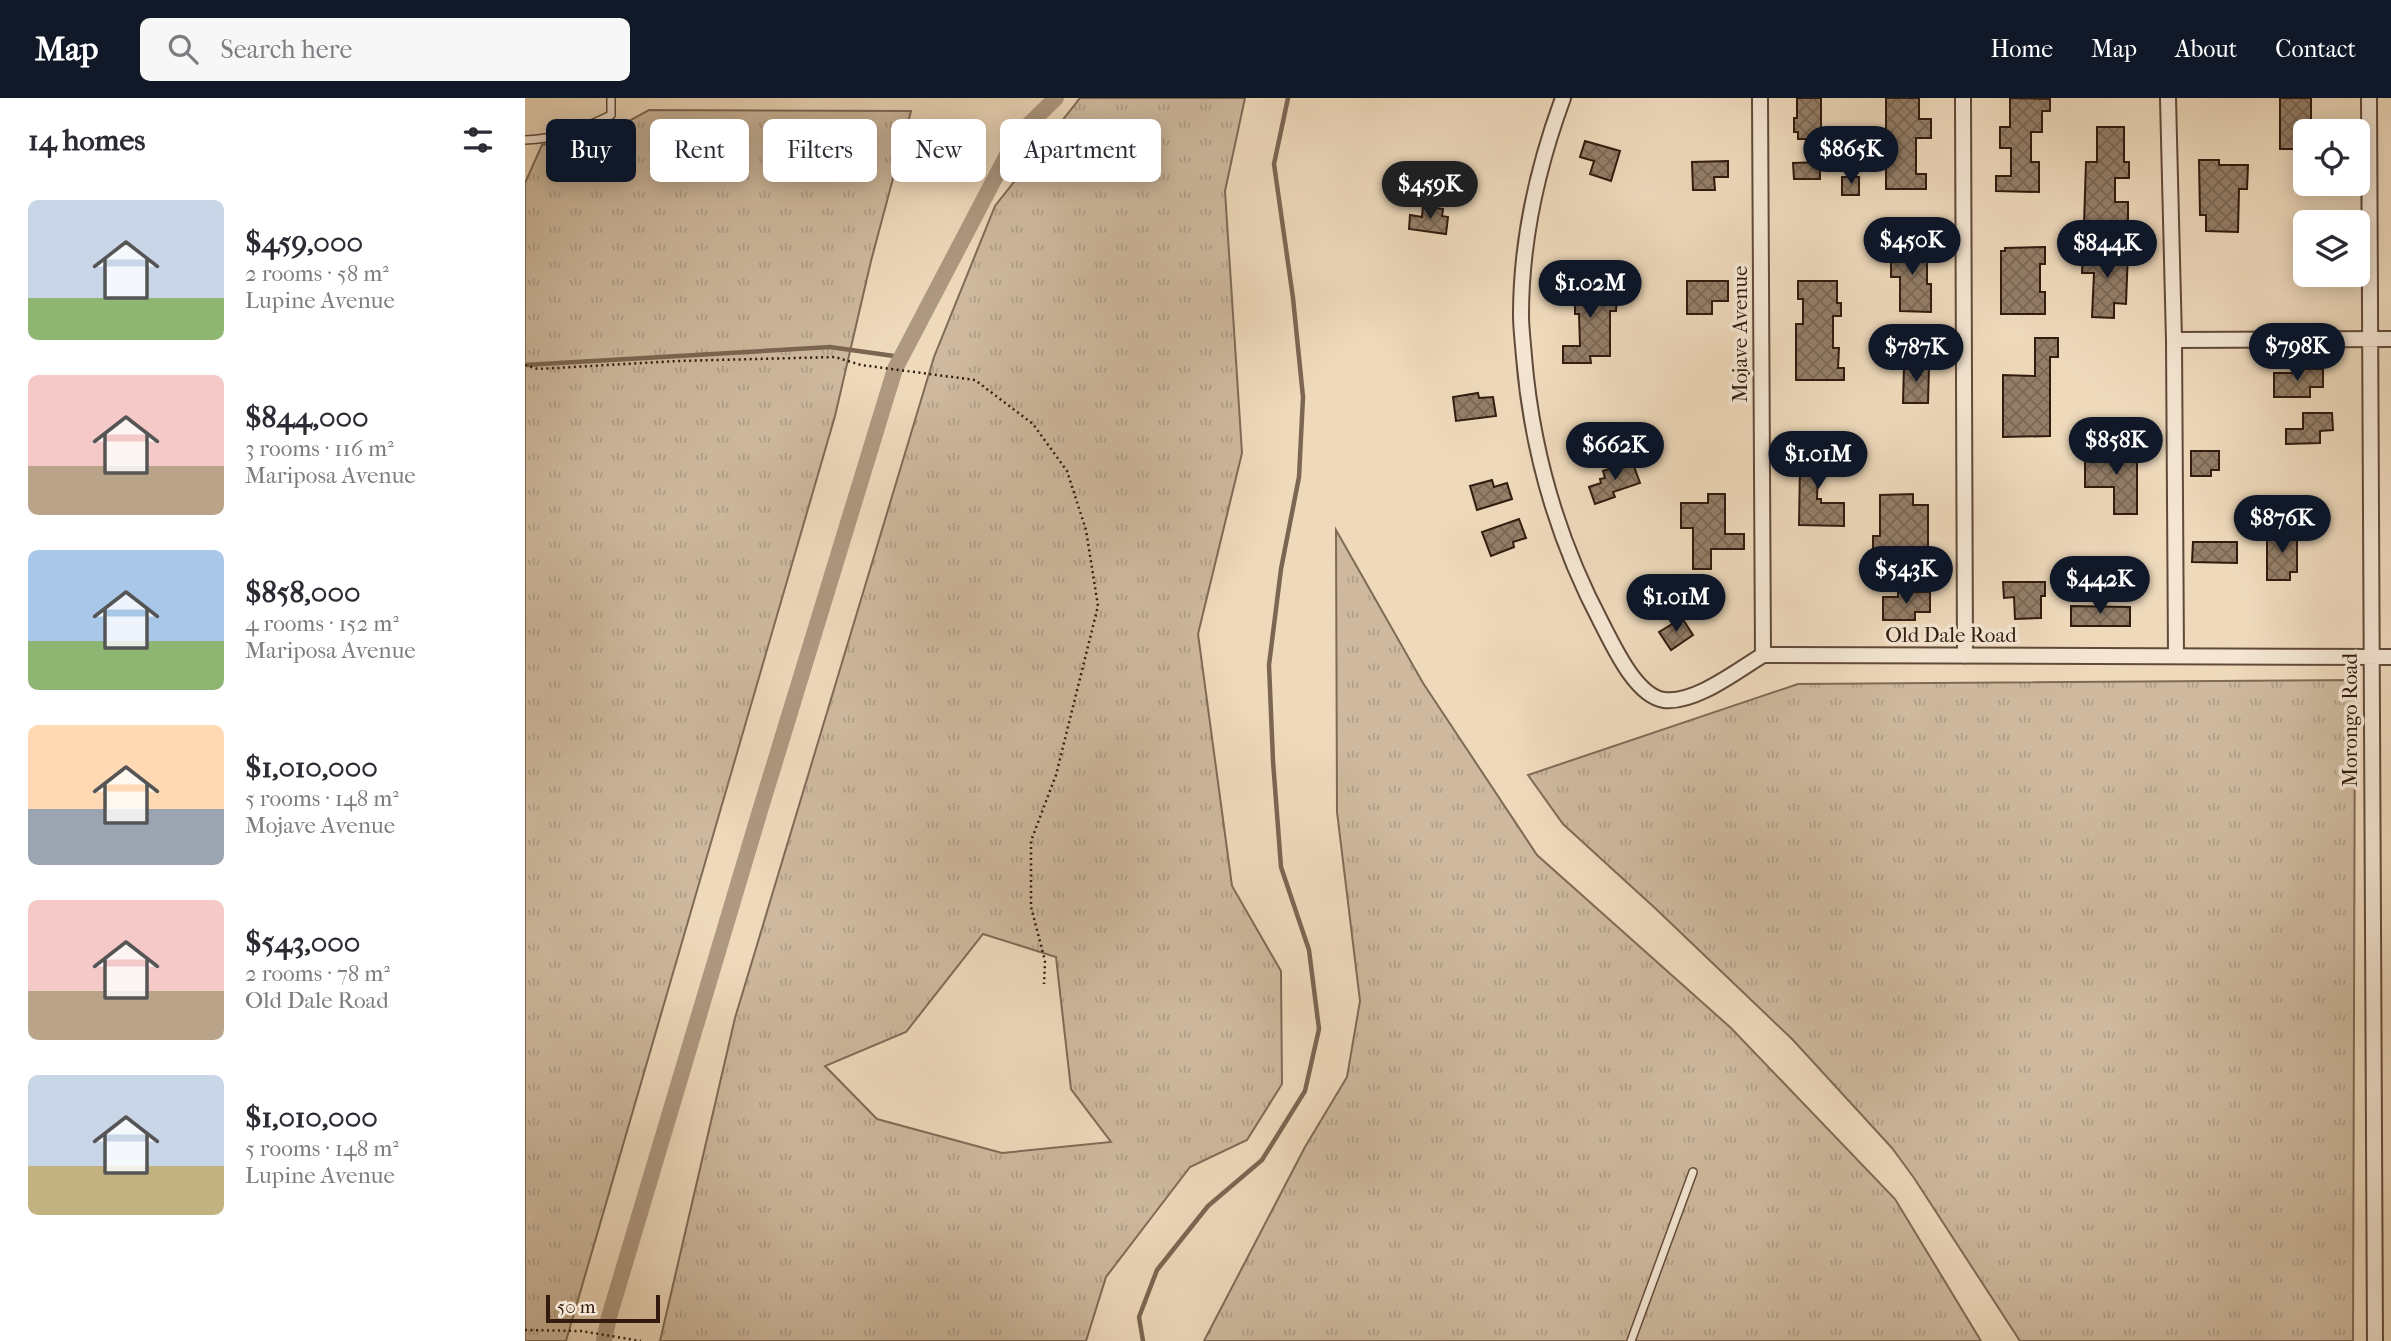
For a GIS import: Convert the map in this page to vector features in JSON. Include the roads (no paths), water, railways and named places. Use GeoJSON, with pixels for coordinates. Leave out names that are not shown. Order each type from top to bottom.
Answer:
{"type":"FeatureCollection","features":[{"type":"Feature","properties":{"kind":"street"},"geometry":{"type":"LineString","coordinates":[[1563,98],[1536,191],[1525,254],[1521,315],[1527,392],[1552,511],[1584,589],[1619,656],[1637,682],[1650,693],[1662,700],[1680,700],[1707,689],[1763,654]]}},
{"type":"Feature","properties":{"kind":"street","name":"Mojave Avenue"},"geometry":{"type":"LineString","coordinates":[[1760,98],[1763,654]]}},
{"type":"Feature","properties":{"kind":"street"},"geometry":{"type":"LineString","coordinates":[[1963,98],[1965,656]]}},
{"type":"Feature","properties":{"kind":"street"},"geometry":{"type":"LineString","coordinates":[[2168,98],[2174,340],[2176,656]]}},
{"type":"Feature","properties":{"kind":"street","name":"Morongo Road"},"geometry":{"type":"LineString","coordinates":[[2369,98],[2375,1341]]}},
{"type":"Feature","properties":{"kind":"street"},"geometry":{"type":"LineString","coordinates":[[2174,340],[2391,339]]}},
{"type":"Feature","properties":{"kind":"street","name":"Old Dale Road"},"geometry":{"type":"LineString","coordinates":[[1763,654],[2391,657]]}},
{"type":"Feature","properties":{"kind":"lane"},"geometry":{"type":"LineString","coordinates":[[525,139],[544,139],[582,130],[611,115],[611,98]]}},
{"type":"Feature","properties":{"kind":"lane"},"geometry":{"type":"LineString","coordinates":[[1631,1341],[1693,1172]]}},
{"type":"Feature","properties":{"kind":"waterway"},"geometry":{"type":"LineString","coordinates":[[604,1341],[759,814],[895,369],[1017,136],[1056,98]]}},
{"type":"Feature","properties":{"kind":"waterway"},"geometry":{"type":"LineString","coordinates":[[1143,1341],[1139,1317],[1157,1270],[1208,1206],[1262,1160],[1305,1091],[1319,1029],[1309,950],[1281,867],[1269,665],[1281,569],[1299,477],[1303,397],[1293,298],[1274,164],[1288,98]]}},
{"type":"Feature","properties":{"kind":"waterway"},"geometry":{"type":"LineString","coordinates":[[525,365],[830,347],[901,357]]}}]}
